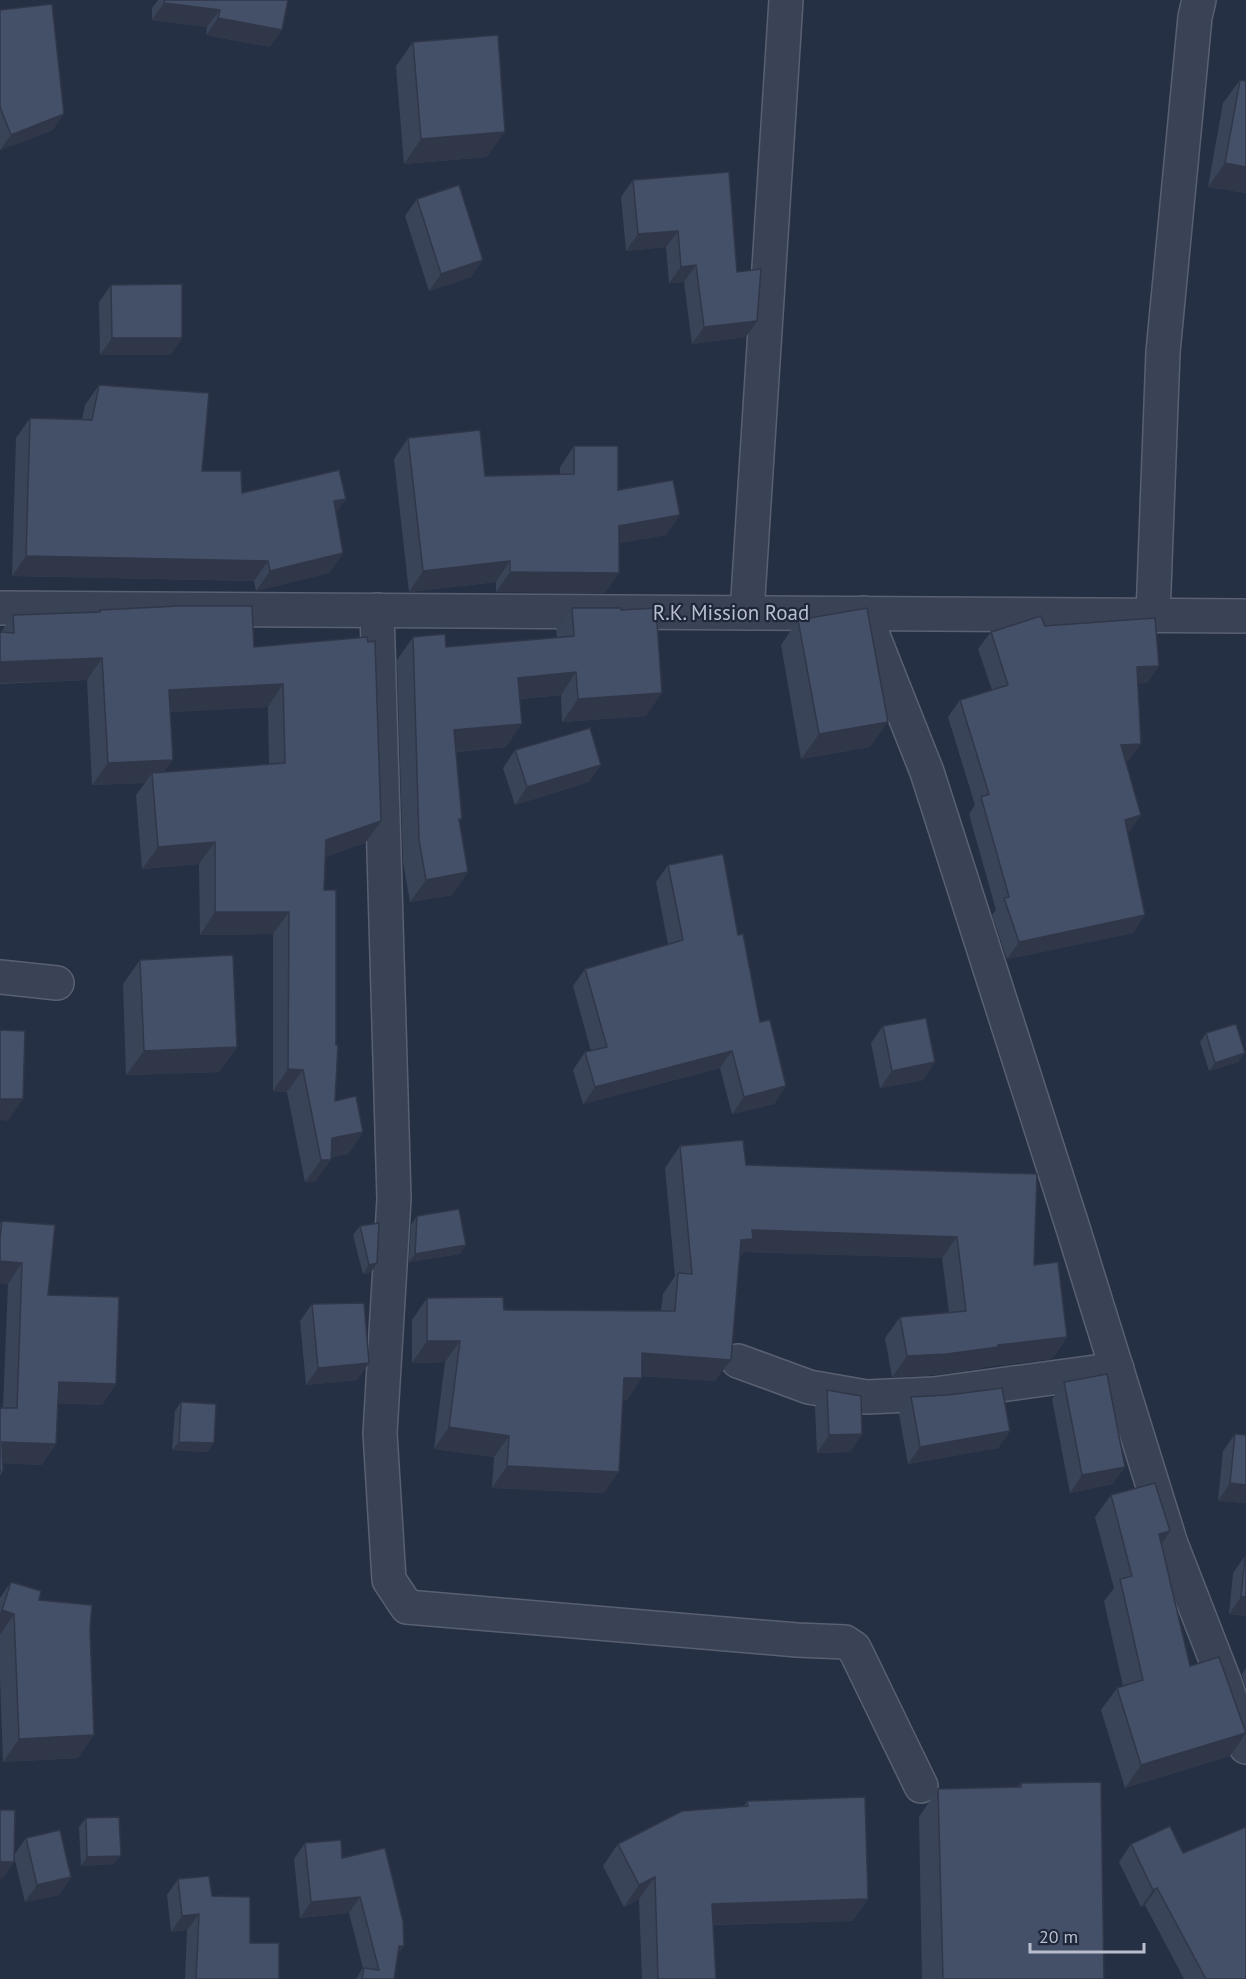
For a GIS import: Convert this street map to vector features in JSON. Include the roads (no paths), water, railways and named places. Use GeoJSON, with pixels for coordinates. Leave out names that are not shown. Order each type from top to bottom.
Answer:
{"type":"FeatureCollection","features":[{"type":"Feature","properties":{"kind":"street"},"geometry":{"type":"LineString","coordinates":[[747,613],[786,0]]}},
{"type":"Feature","properties":{"kind":"street"},"geometry":{"type":"LineString","coordinates":[[1153,615],[1163,352],[1195,17],[1199,0]]}},
{"type":"Feature","properties":{"kind":"street","name":"R.K. Mission Road"},"geometry":{"type":"LineString","coordinates":[[0,608],[1246,616]]}},
{"type":"Feature","properties":{"kind":"street"},"geometry":{"type":"LineString","coordinates":[[377,610],[394,1199],[380,1433],[389,1580],[407,1607],[845,1642],[854,1648],[921,1786]]}},
{"type":"Feature","properties":{"kind":"street"},"geometry":{"type":"LineString","coordinates":[[864,613],[927,772],[1171,1544],[1225,1683],[1246,1747]]}},
{"type":"Feature","properties":{"kind":"street"},"geometry":{"type":"LineString","coordinates":[[0,977],[57,983]]}},
{"type":"Feature","properties":{"kind":"street"},"geometry":{"type":"LineString","coordinates":[[738,1361],[809,1387],[866,1397],[934,1394],[1117,1369]]}}]}
